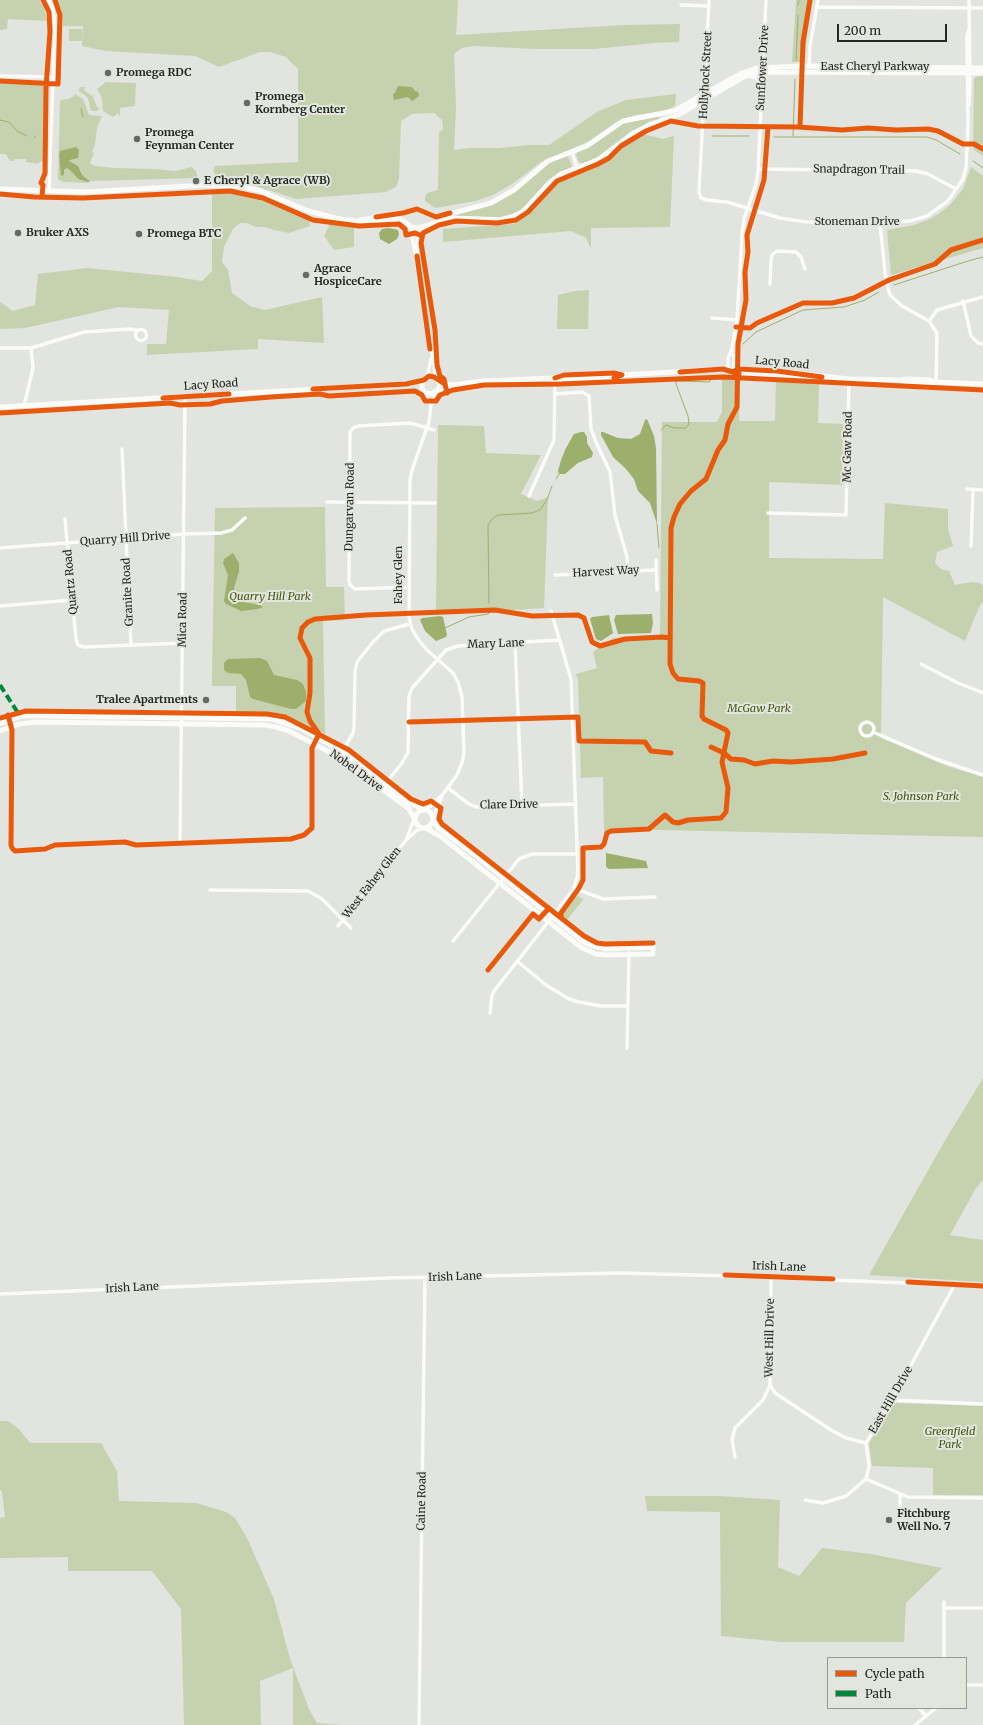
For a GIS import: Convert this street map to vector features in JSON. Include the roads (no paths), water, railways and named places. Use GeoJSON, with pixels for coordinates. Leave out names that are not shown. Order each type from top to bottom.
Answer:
{"type":"FeatureCollection","features":[{"type":"Feature","properties":{"kind":"street"},"geometry":{"type":"LineString","coordinates":[[49,0],[55,17],[49,190]]}},
{"type":"Feature","properties":{"kind":"street","name":"Hollyhock Street"},"geometry":{"type":"LineString","coordinates":[[701,198],[699,192],[709,0]]}},
{"type":"Feature","properties":{"kind":"street","name":"Sunflower Drive"},"geometry":{"type":"LineString","coordinates":[[731,371],[734,358],[732,349],[737,320],[742,236],[748,208],[756,184],[758,170],[766,0]]}},
{"type":"Feature","properties":{"kind":"street"},"geometry":{"type":"LineString","coordinates":[[809,69],[810,46],[818,0]]}},
{"type":"Feature","properties":{"kind":"street","name":"Stoneman Drive"},"geometry":{"type":"LineString","coordinates":[[701,198],[728,202],[768,216],[796,221],[836,224],[880,224],[910,221],[927,216],[948,201],[962,179],[966,168],[968,153],[969,0]]}},
{"type":"Feature","properties":{"kind":"street"},"geometry":{"type":"LineString","coordinates":[[681,5],[709,6]]}},
{"type":"Feature","properties":{"kind":"street"},"geometry":{"type":"LineString","coordinates":[[816,7],[983,8]]}},
{"type":"Feature","properties":{"kind":"street","name":"East Cheryl Parkway"},"geometry":{"type":"LineString","coordinates":[[358,220],[403,213],[417,208],[436,217],[491,203],[514,190],[548,161],[594,142],[623,121],[674,111],[742,73],[763,69],[968,70],[983,68]]}},
{"type":"Feature","properties":{"kind":"street","name":"East Cheryl Parkway"},"geometry":{"type":"LineString","coordinates":[[424,226],[458,217],[495,220],[512,217],[524,211],[556,177],[598,160],[623,140],[641,129],[678,115],[747,75],[763,69]]}},
{"type":"Feature","properties":{"kind":"street","name":"East Cheryl Parkway"},"geometry":{"type":"LineString","coordinates":[[968,70],[983,73]]}},
{"type":"Feature","properties":{"kind":"street"},"geometry":{"type":"LineString","coordinates":[[747,75],[756,78],[762,83]]}},
{"type":"Feature","properties":{"kind":"street"},"geometry":{"type":"LineString","coordinates":[[0,76],[53,77]]}},
{"type":"Feature","properties":{"kind":"street"},"geometry":{"type":"LineString","coordinates":[[572,152],[577,168]]}},
{"type":"Feature","properties":{"kind":"street","name":"Snapdragon Trail"},"geometry":{"type":"LineString","coordinates":[[758,170],[916,171],[928,174],[956,189]]}},
{"type":"Feature","properties":{"kind":"street","name":"East Cheryl Parkway"},"geometry":{"type":"LineString","coordinates":[[0,189],[86,192],[203,186],[238,186],[258,190],[322,215],[366,222],[400,219],[409,224]]}},
{"type":"Feature","properties":{"kind":"street"},"geometry":{"type":"LineString","coordinates":[[413,209],[408,217],[409,224],[417,260],[432,358],[440,385],[437,391],[431,394],[423,390]]}},
{"type":"Feature","properties":{"kind":"street"},"geometry":{"type":"LineString","coordinates":[[417,260],[417,238],[428,218],[424,211]]}},
{"type":"Feature","properties":{"kind":"street"},"geometry":{"type":"LineString","coordinates":[[409,224],[415,228],[424,226]]}},
{"type":"Feature","properties":{"kind":"street"},"geometry":{"type":"LineString","coordinates":[[880,224],[886,281],[890,295],[902,306],[929,321],[936,329],[938,337],[936,382]]}},
{"type":"Feature","properties":{"kind":"street"},"geometry":{"type":"LineString","coordinates":[[770,284],[771,259],[772,255],[777,251],[796,252],[801,257],[805,269]]}},
{"type":"Feature","properties":{"kind":"street"},"geometry":{"type":"LineString","coordinates":[[929,321],[938,310],[963,301],[983,297]]}},
{"type":"Feature","properties":{"kind":"street"},"geometry":{"type":"LineString","coordinates":[[963,301],[971,336],[979,344],[983,344]]}},
{"type":"Feature","properties":{"kind":"street"},"geometry":{"type":"LineString","coordinates":[[712,318],[737,320]]}},
{"type":"Feature","properties":{"kind":"street"},"geometry":{"type":"LineString","coordinates":[[0,348],[31,348],[84,332],[130,329],[137,330]]}},
{"type":"Feature","properties":{"kind":"street"},"geometry":{"type":"LineString","coordinates":[[24,406],[33,368],[31,348]]}},
{"type":"Feature","properties":{"kind":"street"},"geometry":{"type":"LineString","coordinates":[[431,406],[423,390],[422,384],[432,358]]}},
{"type":"Feature","properties":{"kind":"street","name":"Lacy Road"},"geometry":{"type":"LineString","coordinates":[[437,379],[445,384],[454,385],[481,381],[556,378],[564,380],[615,378],[622,375],[723,369],[738,374],[815,376],[849,379],[901,380],[907,378],[936,382],[983,384]]}},
{"type":"Feature","properties":{"kind":"street"},"geometry":{"type":"LineString","coordinates":[[425,378],[437,379]]}},
{"type":"Feature","properties":{"kind":"street","name":"Lacy Road"},"geometry":{"type":"LineString","coordinates":[[0,408],[408,384],[425,378]]}},
{"type":"Feature","properties":{"kind":"street"},"geometry":{"type":"LineString","coordinates":[[529,496],[554,440],[556,378]]}},
{"type":"Feature","properties":{"kind":"street","name":"Mc Gaw Road"},"geometry":{"type":"LineString","coordinates":[[768,513],[846,515],[849,379]]}},
{"type":"Feature","properties":{"kind":"street","name":"Lacy Road"},"geometry":{"type":"LineString","coordinates":[[408,384],[423,390]]}},
{"type":"Feature","properties":{"kind":"street","name":"Lacy Road"},"geometry":{"type":"LineString","coordinates":[[437,391],[454,385]]}},
{"type":"Feature","properties":{"kind":"street","name":"Fahey Glen"},"geometry":{"type":"LineString","coordinates":[[406,840],[416,813],[431,806],[448,788],[460,771],[464,753],[461,690],[455,676],[418,639],[410,624],[409,503],[412,470],[427,428],[431,406],[437,391]]}},
{"type":"Feature","properties":{"kind":"street"},"geometry":{"type":"LineString","coordinates":[[555,394],[582,392],[589,396],[591,430],[610,472],[614,515],[627,557],[628,571]]}},
{"type":"Feature","properties":{"kind":"street","name":"Mica Road"},"geometry":{"type":"LineString","coordinates":[[180,844],[185,397]]}},
{"type":"Feature","properties":{"kind":"street","name":"Dungarvan Road"},"geometry":{"type":"LineString","coordinates":[[409,587],[362,589],[352,587],[349,581],[350,432],[353,428],[358,426],[410,423],[427,428]]}},
{"type":"Feature","properties":{"kind":"street"},"geometry":{"type":"LineString","coordinates":[[427,428],[434,430]]}},
{"type":"Feature","properties":{"kind":"street","name":"Granite Road"},"geometry":{"type":"LineString","coordinates":[[122,448],[131,645]]}},
{"type":"Feature","properties":{"kind":"street"},"geometry":{"type":"LineString","coordinates":[[967,490],[983,490]]}},
{"type":"Feature","properties":{"kind":"street"},"geometry":{"type":"LineString","coordinates":[[971,546],[973,490]]}},
{"type":"Feature","properties":{"kind":"street"},"geometry":{"type":"LineString","coordinates":[[327,502],[435,503]]}},
{"type":"Feature","properties":{"kind":"street","name":"Quarry Hill Drive"},"geometry":{"type":"LineString","coordinates":[[0,548],[184,534],[221,533],[232,530],[245,518]]}},
{"type":"Feature","properties":{"kind":"street","name":"Quartz Road"},"geometry":{"type":"LineString","coordinates":[[65,519],[76,639],[78,645],[84,647],[131,645]]}},
{"type":"Feature","properties":{"kind":"street"},"geometry":{"type":"LineString","coordinates":[[656,560],[657,590]]}},
{"type":"Feature","properties":{"kind":"street","name":"Harvest Way"},"geometry":{"type":"LineString","coordinates":[[555,575],[656,570]]}},
{"type":"Feature","properties":{"kind":"street"},"geometry":{"type":"LineString","coordinates":[[0,606],[72,600]]}},
{"type":"Feature","properties":{"kind":"street"},"geometry":{"type":"LineString","coordinates":[[490,1013],[494,990],[574,888],[578,875],[571,679],[551,611]]}},
{"type":"Feature","properties":{"kind":"street"},"geometry":{"type":"LineString","coordinates":[[339,757],[354,728],[355,666],[357,662],[384,631],[410,624]]}},
{"type":"Feature","properties":{"kind":"street","name":"Mary Lane"},"geometry":{"type":"LineString","coordinates":[[385,784],[408,752],[410,692],[415,684],[446,650],[458,646],[559,640]]}},
{"type":"Feature","properties":{"kind":"street"},"geometry":{"type":"LineString","coordinates":[[131,645],[183,643]]}},
{"type":"Feature","properties":{"kind":"street"},"geometry":{"type":"LineString","coordinates":[[515,643],[522,805]]}},
{"type":"Feature","properties":{"kind":"street"},"geometry":{"type":"LineString","coordinates":[[921,664],[958,683],[983,693]]}},
{"type":"Feature","properties":{"kind":"street","name":"Nobel Drive"},"geometry":{"type":"LineString","coordinates":[[0,723],[16,718],[34,716],[129,720],[182,724],[268,725],[290,731],[339,757],[409,809],[416,825],[440,836],[582,948],[596,954],[653,954],[653,947],[605,949],[585,942],[475,855],[438,828],[431,813],[407,802],[342,751],[300,728],[282,721],[269,719],[182,718],[129,720],[36,722],[19,724],[0,730]]}},
{"type":"Feature","properties":{"kind":"street"},"geometry":{"type":"LineString","coordinates":[[268,725],[269,719]]}},
{"type":"Feature","properties":{"kind":"street"},"geometry":{"type":"LineString","coordinates":[[873,732],[942,761],[983,775]]}},
{"type":"Feature","properties":{"kind":"street","name":"Clare Drive"},"geometry":{"type":"LineString","coordinates":[[448,788],[473,806],[576,804]]}},
{"type":"Feature","properties":{"kind":"street","name":"Fahey Glen"},"geometry":{"type":"LineString","coordinates":[[406,840],[416,831],[429,826],[443,794]]}},
{"type":"Feature","properties":{"kind":"street","name":"West Fahey Glen"},"geometry":{"type":"LineString","coordinates":[[338,926],[406,840]]}},
{"type":"Feature","properties":{"kind":"street"},"geometry":{"type":"LineString","coordinates":[[453,941],[517,861],[528,855],[578,854]]}},
{"type":"Feature","properties":{"kind":"street"},"geometry":{"type":"LineString","coordinates":[[471,861],[475,855]]}},
{"type":"Feature","properties":{"kind":"street"},"geometry":{"type":"LineString","coordinates":[[574,888],[603,899],[655,898]]}},
{"type":"Feature","properties":{"kind":"street"},"geometry":{"type":"LineString","coordinates":[[210,890],[308,891],[322,899],[351,928]]}},
{"type":"Feature","properties":{"kind":"street"},"geometry":{"type":"LineString","coordinates":[[582,948],[585,942]]}},
{"type":"Feature","properties":{"kind":"street"},"geometry":{"type":"LineString","coordinates":[[627,1048],[629,948]]}},
{"type":"Feature","properties":{"kind":"street"},"geometry":{"type":"LineString","coordinates":[[517,961],[546,985],[569,999],[596,1005],[627,1006]]}},
{"type":"Feature","properties":{"kind":"street","name":"Irish Lane"},"geometry":{"type":"LineString","coordinates":[[0,1294],[425,1277],[621,1273],[771,1277],[983,1286]]}},
{"type":"Feature","properties":{"kind":"street","name":"Caine Road"},"geometry":{"type":"LineString","coordinates":[[419,1725],[425,1277]]}},
{"type":"Feature","properties":{"kind":"street","name":"West Hill Drive"},"geometry":{"type":"LineString","coordinates":[[735,1457],[732,1440],[735,1428],[763,1400],[770,1385],[771,1277]]}},
{"type":"Feature","properties":{"kind":"street","name":"East Hill Drive"},"geometry":{"type":"LineString","coordinates":[[866,1479],[869,1466],[866,1443],[892,1400],[955,1284]]}},
{"type":"Feature","properties":{"kind":"street"},"geometry":{"type":"LineString","coordinates":[[770,1385],[774,1393],[824,1426],[846,1438],[866,1443]]}},
{"type":"Feature","properties":{"kind":"street"},"geometry":{"type":"LineString","coordinates":[[892,1400],[983,1404]]}},
{"type":"Feature","properties":{"kind":"street"},"geometry":{"type":"LineString","coordinates":[[805,1500],[823,1503],[840,1498],[851,1492],[866,1479],[900,1494],[918,1498],[983,1498]]}},
{"type":"Feature","properties":{"kind":"street"},"geometry":{"type":"LineString","coordinates":[[900,1494],[900,1526]]}},
{"type":"Feature","properties":{"kind":"street"},"geometry":{"type":"LineString","coordinates":[[944,1602],[944,1657]]}},
{"type":"Feature","properties":{"kind":"street"},"geometry":{"type":"LineString","coordinates":[[944,1608],[983,1608]]}},
{"type":"Feature","properties":{"kind":"street"},"geometry":{"type":"LineString","coordinates":[[967,1685],[983,1685]]}},
{"type":"Feature","properties":{"kind":"street"},"geometry":{"type":"LineString","coordinates":[[920,1709],[926,1716]]}},
{"type":"Feature","properties":{"kind":"street"},"geometry":{"type":"LineString","coordinates":[[915,1725],[935,1709]]}},
{"type":"Feature","properties":{"kind":"waterway"},"geometry":{"type":"LineString","coordinates":[[798,5],[799,0]]}},
{"type":"Feature","properties":{"kind":"waterway"},"geometry":{"type":"LineString","coordinates":[[796,60],[798,15]]}},
{"type":"Feature","properties":{"kind":"waterway"},"geometry":{"type":"LineString","coordinates":[[793,136],[795,79]]}},
{"type":"Feature","properties":{"kind":"waterway"},"geometry":{"type":"LineString","coordinates":[[81,109],[83,117]]}},
{"type":"Feature","properties":{"kind":"waterway"},"geometry":{"type":"LineString","coordinates":[[0,120],[9,122],[17,131],[27,136]]}},
{"type":"Feature","properties":{"kind":"waterway"},"geometry":{"type":"LineString","coordinates":[[712,136],[749,136]]}},
{"type":"Feature","properties":{"kind":"waterway"},"geometry":{"type":"LineString","coordinates":[[774,137],[927,137],[936,140],[960,154]]}},
{"type":"Feature","properties":{"kind":"waterway"},"geometry":{"type":"LineString","coordinates":[[973,161],[983,168]]}},
{"type":"Feature","properties":{"kind":"waterway"},"geometry":{"type":"LineString","coordinates":[[894,285],[983,257]]}},
{"type":"Feature","properties":{"kind":"waterway"},"geometry":{"type":"LineString","coordinates":[[743,344],[756,332],[803,310],[844,307],[865,300],[879,292]]}},
{"type":"Feature","properties":{"kind":"waterway"},"geometry":{"type":"LineString","coordinates":[[661,430],[666,425],[674,428],[686,428],[689,424],[688,416],[676,381],[709,382],[712,379]]}},
{"type":"Feature","properties":{"kind":"waterway"},"geometry":{"type":"LineString","coordinates":[[556,479],[559,474]]}},
{"type":"Feature","properties":{"kind":"waterway"},"geometry":{"type":"LineString","coordinates":[[489,603],[488,525],[492,519],[498,515],[532,513],[540,510],[547,500],[552,486]]}},
{"type":"Feature","properties":{"kind":"waterway"},"geometry":{"type":"LineString","coordinates":[[657,524],[659,548]]}},
{"type":"Feature","properties":{"kind":"waterway"},"geometry":{"type":"LineString","coordinates":[[445,628],[469,617],[488,614],[490,612]]}},
{"type":"Feature","properties":{"kind":"place","name":"Promega RDC"},"geometry":{"type":"Point","coordinates":[108,73]}},
{"type":"Feature","properties":{"kind":"place","name":"Promega Kornberg Center"},"geometry":{"type":"Point","coordinates":[247,103]}},
{"type":"Feature","properties":{"kind":"place","name":"Promega Feynman Center"},"geometry":{"type":"Point","coordinates":[137,139]}},
{"type":"Feature","properties":{"kind":"place","name":"E Cheryl & Agrace (WB)"},"geometry":{"type":"Point","coordinates":[196,181]}},
{"type":"Feature","properties":{"kind":"place","name":"Bruker AXS"},"geometry":{"type":"Point","coordinates":[18,233]}},
{"type":"Feature","properties":{"kind":"place","name":"Promega BTC"},"geometry":{"type":"Point","coordinates":[139,234]}},
{"type":"Feature","properties":{"kind":"place","name":"Agrace HospiceCare"},"geometry":{"type":"Point","coordinates":[306,275]}},
{"type":"Feature","properties":{"kind":"place","name":"Tralee Apartments"},"geometry":{"type":"Point","coordinates":[206,700]}},
{"type":"Feature","properties":{"kind":"place","name":"Fitchburg Well No. 7"},"geometry":{"type":"Point","coordinates":[889,1520]}},
{"type":"Feature","properties":{"kind":"park label","name":"Quarry Hill Park"},"geometry":{"type":"Point","coordinates":[270,597]}},
{"type":"Feature","properties":{"kind":"park label","name":"McGaw Park"},"geometry":{"type":"Point","coordinates":[759,709]}},
{"type":"Feature","properties":{"kind":"park label","name":"S. Johnson Park"},"geometry":{"type":"Point","coordinates":[921,797]}},
{"type":"Feature","properties":{"kind":"park label","name":"Greenfield Park"},"geometry":{"type":"Point","coordinates":[950,1438]}}]}
